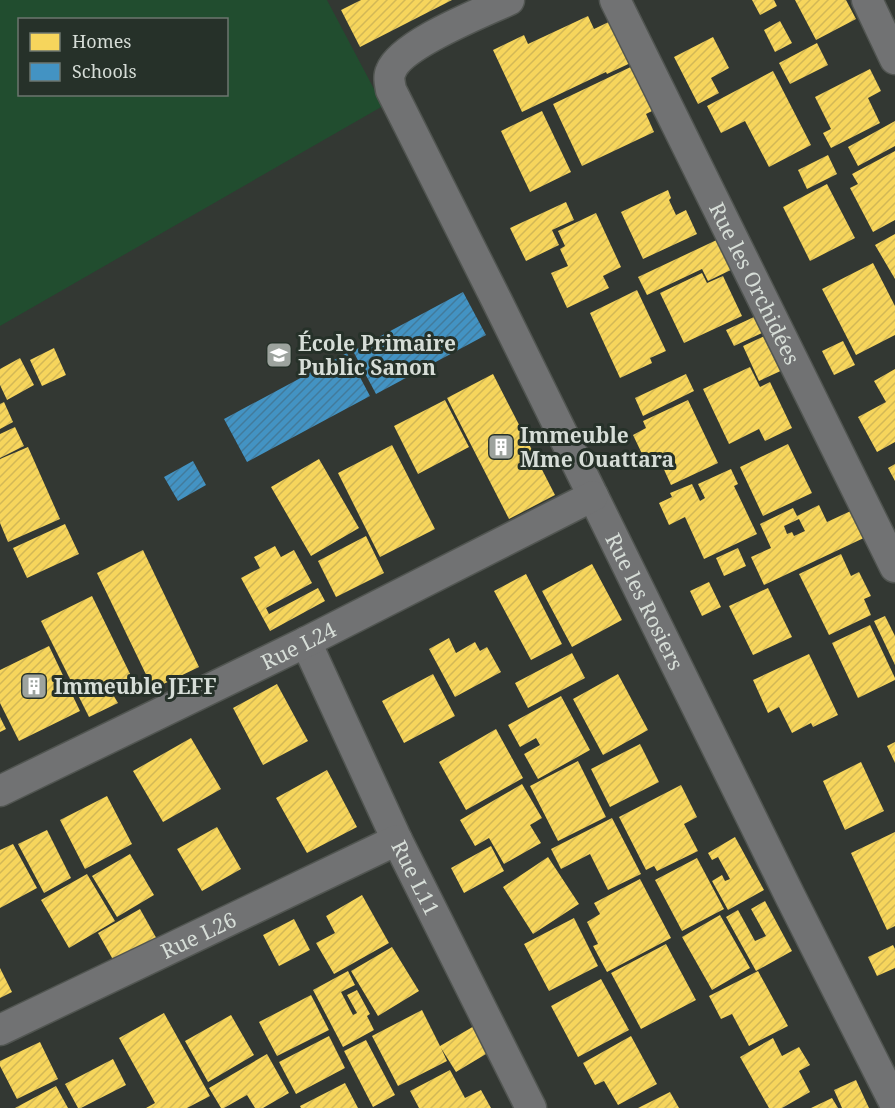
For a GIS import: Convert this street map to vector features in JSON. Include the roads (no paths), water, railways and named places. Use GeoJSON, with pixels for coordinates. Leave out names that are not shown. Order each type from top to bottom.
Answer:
{"type":"FeatureCollection","features":[{"type":"Feature","properties":{"kind":"street","name":"Rue les Rosiers"},"geometry":{"type":"LineString","coordinates":[[509,0],[431,36],[408,51],[391,71],[389,80],[391,90],[790,897],[895,1104]]}},
{"type":"Feature","properties":{"kind":"street","name":"Rue les Orchidées"},"geometry":{"type":"LineString","coordinates":[[615,0],[895,567]]}},
{"type":"Feature","properties":{"kind":"street"},"geometry":{"type":"LineString","coordinates":[[867,0],[895,59]]}},
{"type":"Feature","properties":{"kind":"street","name":"Rue L24"},"geometry":{"type":"LineString","coordinates":[[0,791],[306,642],[593,496]]}},
{"type":"Feature","properties":{"kind":"street","name":"Rue L11"},"geometry":{"type":"LineString","coordinates":[[306,642],[397,840],[531,1108]]}},
{"type":"Feature","properties":{"kind":"street","name":"Rue L26"},"geometry":{"type":"LineString","coordinates":[[0,1030],[397,840]]}},
{"type":"Feature","properties":{"kind":"place","name":"École Primaire Public Sanon"},"geometry":{"type":"Point","coordinates":[279,355]}},
{"type":"Feature","properties":{"kind":"place","name":"Immeuble Mme Ouattara"},"geometry":{"type":"Point","coordinates":[501,447]}},
{"type":"Feature","properties":{"kind":"place","name":"Immeuble JEFF"},"geometry":{"type":"Point","coordinates":[34,686]}}]}
